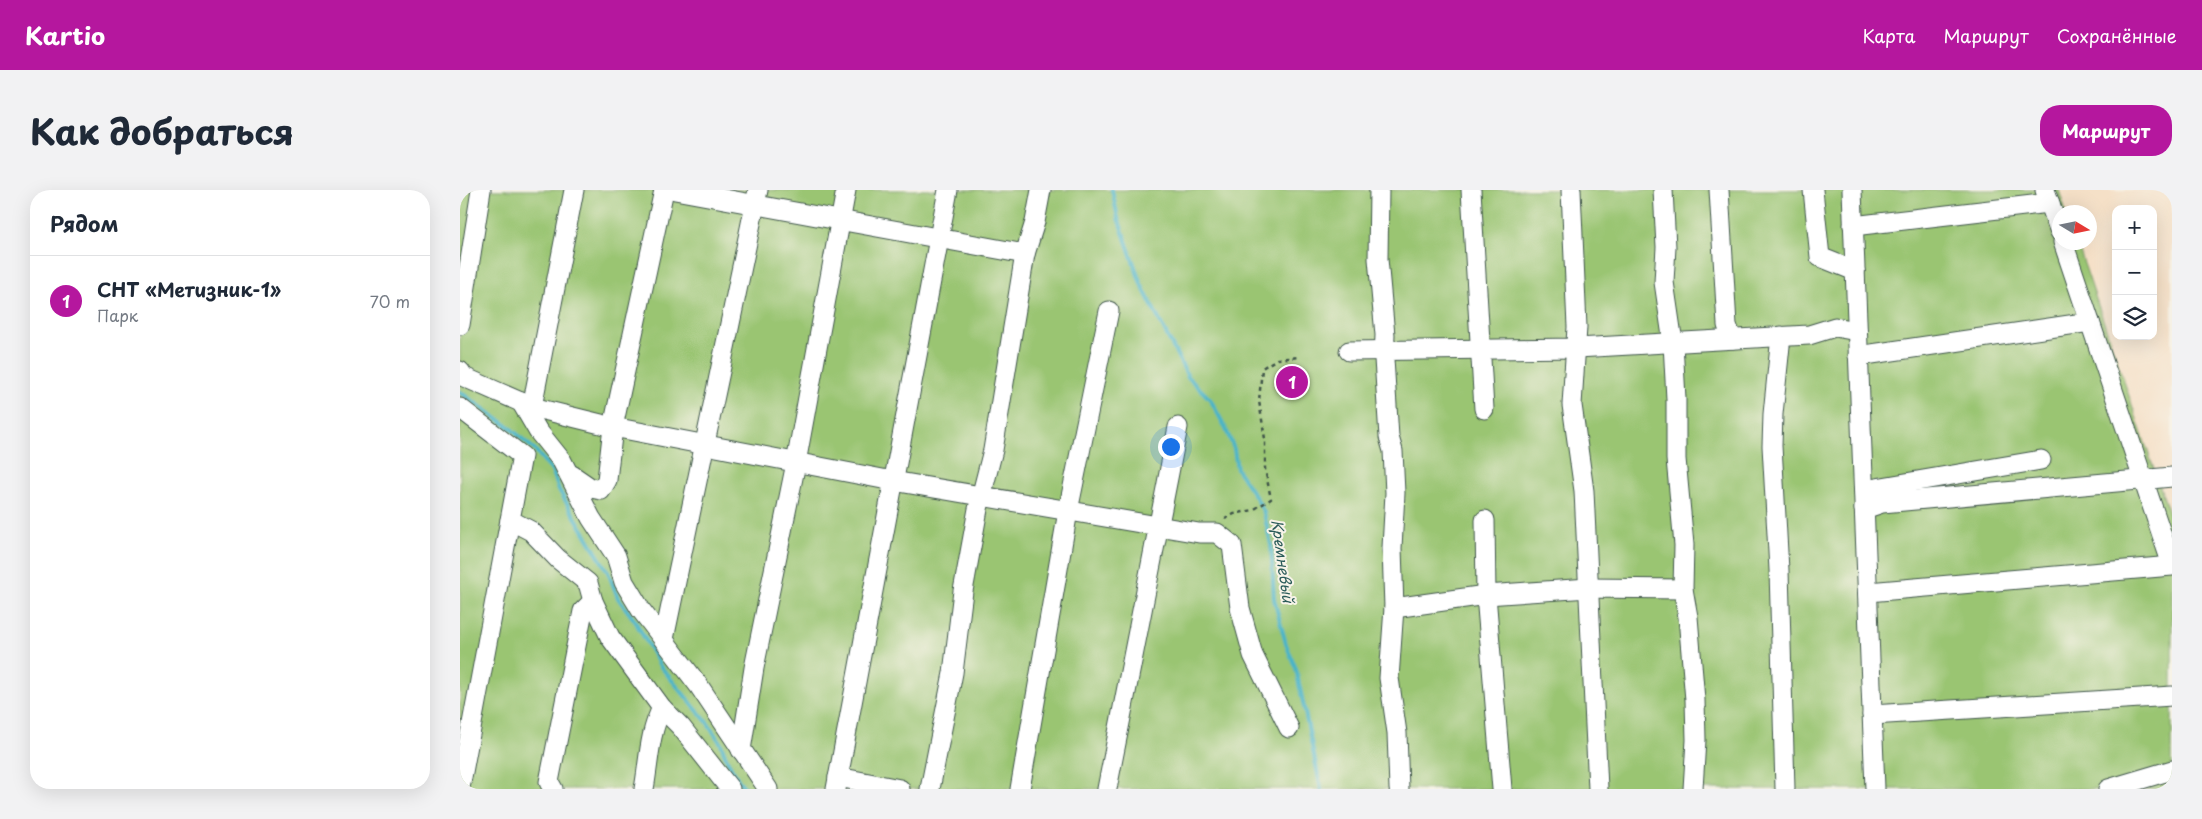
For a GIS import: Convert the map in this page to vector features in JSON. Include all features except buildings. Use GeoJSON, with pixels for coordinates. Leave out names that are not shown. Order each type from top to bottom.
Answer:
{"type":"FeatureCollection","features":[{"type":"Feature","properties":{"kind":"lane"},"geometry":{"type":"LineString","coordinates":[[460,325],[481,190]]}},
{"type":"Feature","properties":{"kind":"lane"},"geometry":{"type":"LineString","coordinates":[[574,190],[526,405],[538,431],[567,471],[592,518],[616,556],[624,582],[641,610],[699,686],[768,789]]}},
{"type":"Feature","properties":{"kind":"lane"},"geometry":{"type":"LineString","coordinates":[[567,471],[591,488],[601,490],[607,480],[614,427],[664,190]]}},
{"type":"Feature","properties":{"kind":"lane"},"geometry":{"type":"LineString","coordinates":[[675,190],[756,197],[841,221],[1025,254]]}},
{"type":"Feature","properties":{"kind":"lane"},"geometry":{"type":"LineString","coordinates":[[741,750],[754,668],[796,463],[846,190]]}},
{"type":"Feature","properties":{"kind":"lane"},"geometry":{"type":"LineString","coordinates":[[900,789],[837,783],[948,190]]}},
{"type":"Feature","properties":{"kind":"lane"},"geometry":{"type":"LineString","coordinates":[[930,789],[953,673],[963,591],[993,450],[1025,254],[1035,222],[1041,190]]}},
{"type":"Feature","properties":{"kind":"lane"},"geometry":{"type":"LineString","coordinates":[[1379,190],[1378,259],[1385,335],[1384,352],[1389,437],[1393,451],[1394,608],[1390,678],[1397,733],[1399,789]]}},
{"type":"Feature","properties":{"kind":"lane"},"geometry":{"type":"LineString","coordinates":[[1472,190],[1484,409]]}},
{"type":"Feature","properties":{"kind":"lane"},"geometry":{"type":"LineString","coordinates":[[1571,190],[1577,348],[1572,405],[1584,491],[1598,789]]}},
{"type":"Feature","properties":{"kind":"lane"},"geometry":{"type":"LineString","coordinates":[[1663,190],[1666,247],[1664,282],[1672,343],[1676,399],[1676,459],[1684,545],[1683,589],[1688,617],[1695,700],[1696,740],[1693,789]]}},
{"type":"Feature","properties":{"kind":"lane"},"geometry":{"type":"LineString","coordinates":[[1719,190],[1726,325],[1732,340]]}},
{"type":"Feature","properties":{"kind":"lane"},"geometry":{"type":"LineString","coordinates":[[1814,190],[1820,258],[1855,271]]}},
{"type":"Feature","properties":{"kind":"lane"},"geometry":{"type":"LineString","coordinates":[[1852,190],[1875,789]]}},
{"type":"Feature","properties":{"kind":"lane"},"geometry":{"type":"LineString","coordinates":[[664,639],[756,197]]}},
{"type":"Feature","properties":{"kind":"lane"},"geometry":{"type":"LineString","coordinates":[[1853,226],[2047,197],[2052,210]]}},
{"type":"Feature","properties":{"kind":"lane"},"geometry":{"type":"LineString","coordinates":[[1868,592],[2172,566],[2066,250]]}},
{"type":"Feature","properties":{"kind":"lane"},"geometry":{"type":"LineString","coordinates":[[1020,789],[1068,511],[1109,311]]}},
{"type":"Feature","properties":{"kind":"lane"},"geometry":{"type":"LineString","coordinates":[[1858,356],[2090,322]]}},
{"type":"Feature","properties":{"kind":"lane"},"geometry":{"type":"LineString","coordinates":[[1349,351],[1577,348],[1809,335],[1835,328],[1857,331]]}},
{"type":"Feature","properties":{"kind":"lane"},"geometry":{"type":"LineString","coordinates":[[1782,336],[1773,405],[1772,446],[1780,570],[1786,762],[1785,789]]}},
{"type":"Feature","properties":{"kind":"lane"},"geometry":{"type":"LineString","coordinates":[[460,371],[464,377],[526,405],[614,427],[894,481],[1200,533],[1217,533],[1232,545],[1240,608],[1253,655],[1290,728]]}},
{"type":"Feature","properties":{"kind":"lane"},"geometry":{"type":"LineString","coordinates":[[460,408],[522,456],[460,788]]}},
{"type":"Feature","properties":{"kind":"lane"},"geometry":{"type":"LineString","coordinates":[[1107,789],[1178,427]]}},
{"type":"Feature","properties":{"kind":"lane"},"geometry":{"type":"LineString","coordinates":[[1864,490],[2041,460]]}},
{"type":"Feature","properties":{"kind":"lane"},"geometry":{"type":"LineString","coordinates":[[1864,509],[1882,503],[2143,478],[2172,477]]}},
{"type":"Feature","properties":{"kind":"lane"},"geometry":{"type":"LineString","coordinates":[[510,520],[531,532],[558,559],[588,583],[593,601],[610,637],[662,708],[681,726],[730,789]]}},
{"type":"Feature","properties":{"kind":"lane"},"geometry":{"type":"LineString","coordinates":[[1485,520],[1486,595],[1502,789]]}},
{"type":"Feature","properties":{"kind":"lane"},"geometry":{"type":"LineString","coordinates":[[1394,608],[1486,595],[1588,588],[1683,589]]}},
{"type":"Feature","properties":{"kind":"lane"},"geometry":{"type":"LineString","coordinates":[[552,789],[549,782],[583,611],[593,601]]}},
{"type":"Feature","properties":{"kind":"lane"},"geometry":{"type":"LineString","coordinates":[[1872,715],[2172,696]]}},
{"type":"Feature","properties":{"kind":"lane"},"geometry":{"type":"LineString","coordinates":[[644,789],[651,742],[662,708]]}},
{"type":"Feature","properties":{"kind":"lane"},"geometry":{"type":"LineString","coordinates":[[2108,789],[2172,770]]}},
{"type":"Feature","properties":{"kind":"path"},"geometry":{"type":"LineString","coordinates":[[1200,533],[1234,514],[1253,510],[1271,499],[1265,469],[1265,439],[1259,401],[1262,368],[1277,359],[1300,356]]}},
{"type":"Feature","properties":{"kind":"green space"},"geometry":{"type":"Polygon","coordinates":[[[460,190],[2059,190],[2064,205],[2052,205],[2052,250],[2079,250],[2172,522],[2172,789],[460,789],[460,190]]]}},
{"type":"Feature","properties":{"kind":"waterway","name":"Кремневый"},"geometry":{"type":"LineString","coordinates":[[1112,190],[1118,218],[1141,284],[1188,377],[1210,399],[1234,449],[1237,469],[1264,513],[1271,545],[1274,599],[1286,644],[1296,669],[1321,789]]}},
{"type":"Feature","properties":{"kind":"waterway"},"geometry":{"type":"LineString","coordinates":[[460,392],[509,427],[536,451],[552,471],[559,490],[608,572],[618,598],[635,621],[660,666],[707,722],[721,744],[727,760],[739,781],[746,789]]}},
{"type":"Feature","properties":{"kind":"place","name":"СНТ «Метизник-1»"},"geometry":{"type":"Point","coordinates":[1292,382]}}]}
